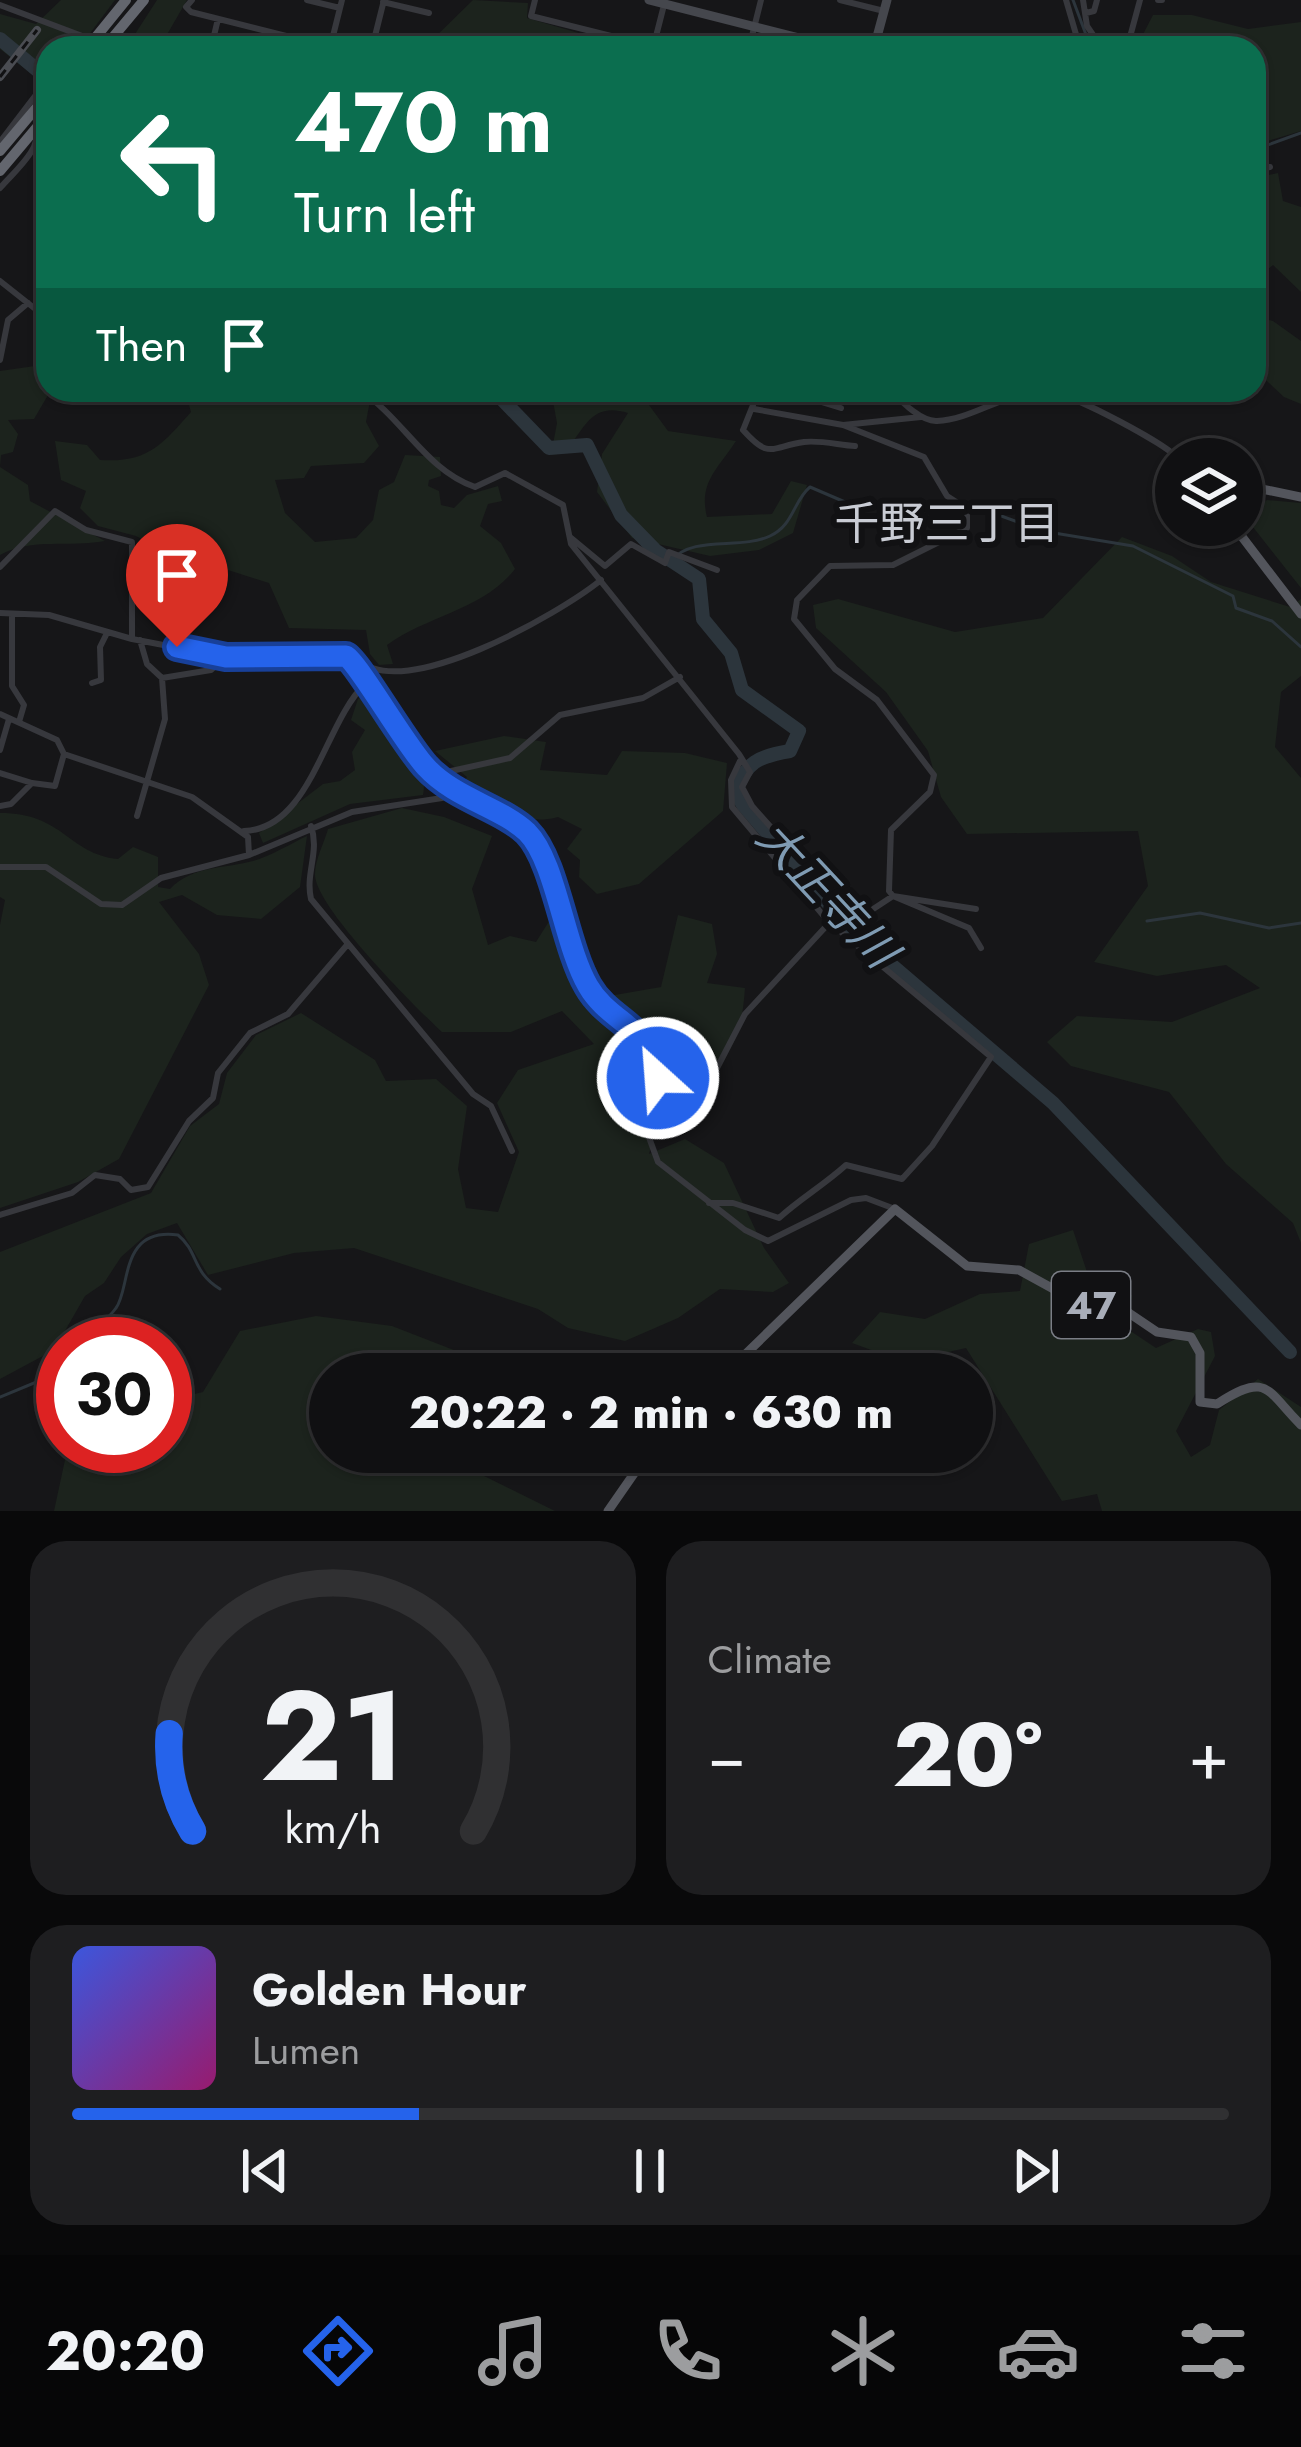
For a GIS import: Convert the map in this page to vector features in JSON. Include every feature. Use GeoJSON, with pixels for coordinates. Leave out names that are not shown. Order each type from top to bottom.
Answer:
{"type":"FeatureCollection","features":[{"type":"Feature","properties":{"kind":"highway"},"geometry":{"type":"LineString","coordinates":[[111,36],[126,0]]}},
{"type":"Feature","properties":{"kind":"highway"},"geometry":{"type":"LineString","coordinates":[[113,36],[144,0]]}},
{"type":"Feature","properties":{"kind":"highway"},"geometry":{"type":"LineString","coordinates":[[0,147],[36,107]]}},
{"type":"Feature","properties":{"kind":"highway"},"geometry":{"type":"LineString","coordinates":[[0,171],[36,129]]}},
{"type":"Feature","properties":{"kind":"main road"},"geometry":{"type":"LineString","coordinates":[[1263,489],[1301,497]]}},
{"type":"Feature","properties":{"kind":"main road"},"geometry":{"type":"LineString","coordinates":[[1249,546],[1301,614]]}},
{"type":"Feature","properties":{"kind":"main road"},"geometry":{"type":"LineString","coordinates":[[747,1353],[895,1209]]}},
{"type":"Feature","properties":{"kind":"main road","name":"47"},"geometry":{"type":"LineString","coordinates":[[895,1209],[967,1266],[1019,1270],[1079,1303],[1120,1307],[1156,1331],[1191,1337],[1200,1353],[1200,1402],[1217,1404],[1246,1385],[1259,1385],[1276,1393],[1301,1425]]}},
{"type":"Feature","properties":{"kind":"main road"},"geometry":{"type":"LineString","coordinates":[[608,1511],[634,1473]]}},
{"type":"Feature","properties":{"kind":"street"},"geometry":{"type":"LineString","coordinates":[[192,0],[186,7],[191,12],[284,36]]}},
{"type":"Feature","properties":{"kind":"street"},"geometry":{"type":"LineString","coordinates":[[307,0],[341,4],[333,36]]}},
{"type":"Feature","properties":{"kind":"street"},"geometry":{"type":"LineString","coordinates":[[535,0],[531,16],[609,36]]}},
{"type":"Feature","properties":{"kind":"street"},"geometry":{"type":"LineString","coordinates":[[649,0],[793,36]]}},
{"type":"Feature","properties":{"kind":"street"},"geometry":{"type":"LineString","coordinates":[[752,36],[761,0]]}},
{"type":"Feature","properties":{"kind":"street"},"geometry":{"type":"LineString","coordinates":[[840,0],[885,5],[877,36]]}},
{"type":"Feature","properties":{"kind":"street"},"geometry":{"type":"LineString","coordinates":[[1066,0],[1076,36]]}},
{"type":"Feature","properties":{"kind":"street"},"geometry":{"type":"LineString","coordinates":[[1083,0],[1097,36]]}},
{"type":"Feature","properties":{"kind":"street"},"geometry":{"type":"LineString","coordinates":[[1086,13],[1094,11],[1097,0]]}},
{"type":"Feature","properties":{"kind":"street"},"geometry":{"type":"LineString","coordinates":[[1130,36],[1140,0]]}},
{"type":"Feature","properties":{"kind":"street"},"geometry":{"type":"LineString","coordinates":[[375,36],[383,1],[429,13]]}},
{"type":"Feature","properties":{"kind":"street"},"geometry":{"type":"LineString","coordinates":[[658,36],[665,2]]}},
{"type":"Feature","properties":{"kind":"street"},"geometry":{"type":"LineString","coordinates":[[0,5],[90,36]]}},
{"type":"Feature","properties":{"kind":"street"},"geometry":{"type":"LineString","coordinates":[[214,36],[218,19]]}},
{"type":"Feature","properties":{"kind":"street"},"geometry":{"type":"LineString","coordinates":[[0,147],[36,99]]}},
{"type":"Feature","properties":{"kind":"street"},"geometry":{"type":"LineString","coordinates":[[33,104],[36,115]]}},
{"type":"Feature","properties":{"kind":"street"},"geometry":{"type":"LineString","coordinates":[[0,188],[36,145]]}},
{"type":"Feature","properties":{"kind":"street"},"geometry":{"type":"LineString","coordinates":[[1266,168],[1270,167]]}},
{"type":"Feature","properties":{"kind":"street"},"geometry":{"type":"LineString","coordinates":[[0,281],[36,309]]}},
{"type":"Feature","properties":{"kind":"street"},"geometry":{"type":"LineString","coordinates":[[0,360],[8,320],[28,303]]}},
{"type":"Feature","properties":{"kind":"street"},"geometry":{"type":"LineString","coordinates":[[371,402],[414,446],[465,483],[475,487],[505,473],[563,506],[571,537],[601,580],[750,772],[742,787],[752,806],[855,921],[893,896],[976,909]]}},
{"type":"Feature","properties":{"kind":"street"},"geometry":{"type":"LineString","coordinates":[[756,402],[742,431],[756,446],[769,451],[813,441],[855,446]]}},
{"type":"Feature","properties":{"kind":"street"},"geometry":{"type":"LineString","coordinates":[[801,414],[803,402]]}},
{"type":"Feature","properties":{"kind":"street"},"geometry":{"type":"LineString","coordinates":[[827,402],[841,408]]}},
{"type":"Feature","properties":{"kind":"street"},"geometry":{"type":"LineString","coordinates":[[905,402],[922,416],[938,421],[1005,402]]}},
{"type":"Feature","properties":{"kind":"street"},"geometry":{"type":"LineString","coordinates":[[1075,402],[1124,422],[1155,443]]}},
{"type":"Feature","properties":{"kind":"street"},"geometry":{"type":"LineString","coordinates":[[754,409],[843,425],[924,457],[947,496],[967,508],[968,518],[960,533],[893,565],[830,566],[803,590],[794,610],[799,631],[813,648],[878,700],[934,776],[930,792],[891,830],[893,896],[897,903],[960,923],[981,948]]}},
{"type":"Feature","properties":{"kind":"street"},"geometry":{"type":"LineString","coordinates":[[843,425],[922,416]]}},
{"type":"Feature","properties":{"kind":"street"},"geometry":{"type":"LineString","coordinates":[[0,567],[56,511],[86,530],[132,542],[136,640],[147,664],[162,678],[165,719],[137,816]]}},
{"type":"Feature","properties":{"kind":"street"},"geometry":{"type":"LineString","coordinates":[[571,537],[604,566],[632,544],[665,563],[674,555],[717,570]]}},
{"type":"Feature","properties":{"kind":"street"},"geometry":{"type":"LineString","coordinates":[[0,613],[49,615],[136,640],[226,657],[346,656],[371,670],[414,674],[440,659],[531,628],[601,580]]}},
{"type":"Feature","properties":{"kind":"street"},"geometry":{"type":"LineString","coordinates":[[12,614],[11,686],[24,705],[20,722]]}},
{"type":"Feature","properties":{"kind":"street"},"geometry":{"type":"LineString","coordinates":[[92,683],[101,680],[100,647],[107,633]]}},
{"type":"Feature","properties":{"kind":"street"},"geometry":{"type":"LineString","coordinates":[[346,656],[359,667],[365,684],[434,775],[525,830],[533,841],[590,991],[639,1033],[658,1067],[647,1132],[658,1162],[709,1203],[768,1240],[850,1200],[866,1198],[895,1209]]}},
{"type":"Feature","properties":{"kind":"street"},"geometry":{"type":"LineString","coordinates":[[162,678],[211,670],[226,657]]}},
{"type":"Feature","properties":{"kind":"street"},"geometry":{"type":"LineString","coordinates":[[434,775],[510,758],[560,715],[643,698],[680,677]]}},
{"type":"Feature","properties":{"kind":"street"},"geometry":{"type":"LineString","coordinates":[[232,824],[247,832],[255,830],[314,781],[334,723],[365,684]]}},
{"type":"Feature","properties":{"kind":"street"},"geometry":{"type":"LineString","coordinates":[[0,747],[4,716],[57,740],[64,754],[56,786],[0,773]]}},
{"type":"Feature","properties":{"kind":"street"},"geometry":{"type":"LineString","coordinates":[[64,754],[148,778],[206,805],[248,837],[249,855]]}},
{"type":"Feature","properties":{"kind":"street"},"geometry":{"type":"LineString","coordinates":[[709,1203],[733,1203],[779,1217],[799,1196],[826,1185],[847,1165],[902,1179],[992,1057],[828,921],[733,807],[731,780],[740,761]]}},
{"type":"Feature","properties":{"kind":"street"},"geometry":{"type":"LineString","coordinates":[[0,806],[10,804],[32,783]]}},
{"type":"Feature","properties":{"kind":"street"},"geometry":{"type":"LineString","coordinates":[[0,867],[46,867],[112,906],[130,903],[175,873],[249,855],[352,812],[442,798],[453,790]]}},
{"type":"Feature","properties":{"kind":"street"},"geometry":{"type":"LineString","coordinates":[[311,826],[318,845],[308,884],[311,898],[347,946],[444,1053],[473,1094],[491,1106],[512,1151]]}},
{"type":"Feature","properties":{"kind":"street"},"geometry":{"type":"LineString","coordinates":[[647,1132],[661,1128],[683,1086],[716,1070],[746,1015],[843,908]]}},
{"type":"Feature","properties":{"kind":"street"},"geometry":{"type":"LineString","coordinates":[[0,1215],[72,1193],[95,1175],[120,1179],[131,1190],[148,1187],[190,1121],[213,1098],[218,1073],[250,1033],[288,1014],[347,946]]}},
{"type":"Feature","properties":{"kind":"shaded area"},"geometry":{"type":"Polygon","coordinates":[[[61,0],[115,0],[88,36],[36,36],[36,77],[0,49],[0,14],[36,24],[61,0]]]}},
{"type":"Feature","properties":{"kind":"shaded area"},"geometry":{"type":"Polygon","coordinates":[[[157,0],[187,0],[166,36],[134,36],[157,0]]]}},
{"type":"Feature","properties":{"kind":"shaded area"},"geometry":{"type":"Polygon","coordinates":[[[473,0],[528,3],[527,18],[589,36],[436,36],[473,0]]]}},
{"type":"Feature","properties":{"kind":"shaded area"},"geometry":{"type":"Polygon","coordinates":[[[1153,15],[1192,15],[1248,29],[1301,22],[1301,131],[1266,141],[1266,36],[1142,36],[1153,15]]]}},
{"type":"Feature","properties":{"kind":"shaded area"},"geometry":{"type":"Polygon","coordinates":[[[1278,173],[1283,201],[1301,207],[1301,292],[1273,265],[1266,271],[1266,176],[1278,173]]]}},
{"type":"Feature","properties":{"kind":"shaded area"},"geometry":{"type":"Polygon","coordinates":[[[1266,319],[1301,341],[1301,404],[1284,397],[1266,380],[1266,319]]]}},
{"type":"Feature","properties":{"kind":"shaded area"},"geometry":{"type":"Polygon","coordinates":[[[36,366],[36,402],[44,402],[34,419],[8,420],[18,434],[13,452],[1,455],[0,466],[0,371],[36,366]]]}},
{"type":"Feature","properties":{"kind":"shaded area"},"geometry":{"type":"Polygon","coordinates":[[[188,402],[370,402],[366,422],[379,446],[364,463],[311,466],[304,478],[275,480],[285,513],[315,542],[356,538],[373,520],[379,490],[394,482],[405,455],[440,457],[441,476],[429,480],[428,486],[439,491],[441,505],[454,508],[467,495],[498,486],[502,501],[488,504],[480,526],[501,543],[515,569],[487,594],[387,645],[393,664],[379,665],[370,654],[366,630],[289,628],[269,583],[228,570],[222,588],[208,598],[199,594],[192,566],[136,536],[98,526],[80,508],[86,491],[61,480],[55,441],[87,445],[100,460],[130,459],[152,450],[191,412],[188,402]]]}},
{"type":"Feature","properties":{"kind":"shaded area"},"geometry":{"type":"Polygon","coordinates":[[[553,402],[649,402],[668,431],[736,441],[708,485],[707,517],[772,514],[791,481],[807,485],[793,533],[759,550],[710,556],[632,538],[597,492],[602,454],[628,413],[598,414],[565,453],[551,455],[557,423],[553,402]]]}},
{"type":"Feature","properties":{"kind":"shaded area"},"geometry":{"type":"Polygon","coordinates":[[[0,467],[28,485],[30,501],[105,541],[25,546],[0,555],[0,467]]]}},
{"type":"Feature","properties":{"kind":"shaded area"},"geometry":{"type":"Polygon","coordinates":[[[1263,503],[1301,503],[1301,588],[1263,540],[1263,503]]]}},
{"type":"Feature","properties":{"kind":"shaded area"},"geometry":{"type":"Polygon","coordinates":[[[1122,537],[1172,556],[1211,582],[1290,607],[1301,599],[1301,676],[1281,692],[1275,747],[1301,778],[1301,1243],[1293,1223],[1226,1164],[1169,1092],[1071,1066],[1047,1042],[1077,1016],[1172,1022],[1260,988],[1226,965],[1157,976],[1094,962],[1148,886],[1138,831],[967,834],[941,797],[928,751],[886,692],[816,628],[813,605],[838,599],[955,632],[1043,618],[1122,537]]]}},
{"type":"Feature","properties":{"kind":"shaded area"},"geometry":{"type":"Polygon","coordinates":[[[376,688],[412,737],[422,767],[423,795],[350,804],[263,843],[259,833],[323,784],[340,781],[355,770],[352,752],[365,730],[351,720],[358,699],[376,688]]]}},
{"type":"Feature","properties":{"kind":"shaded area"},"geometry":{"type":"Polygon","coordinates":[[[504,736],[546,742],[540,770],[607,775],[622,751],[685,753],[727,763],[723,811],[639,884],[597,894],[579,877],[580,860],[567,849],[582,829],[558,817],[519,817],[496,807],[461,786],[467,777],[435,751],[504,736]]]}},
{"type":"Feature","properties":{"kind":"shaded area"},"geometry":{"type":"Polygon","coordinates":[[[402,808],[444,817],[492,836],[472,889],[488,945],[510,936],[536,942],[563,899],[609,996],[661,987],[678,915],[712,924],[717,954],[707,983],[745,988],[741,1022],[723,1056],[679,1078],[659,1116],[649,1154],[685,1139],[724,1163],[764,1248],[789,1283],[773,1292],[720,1289],[678,1318],[625,1341],[568,1328],[538,1309],[354,1248],[294,1253],[208,1275],[177,1223],[147,1234],[121,1257],[104,1283],[85,1296],[73,1317],[36,1317],[36,1360],[0,1379],[0,1252],[151,1193],[190,1126],[219,1104],[227,1073],[256,1035],[301,1013],[375,1060],[386,1081],[436,1079],[467,1106],[458,1169],[466,1208],[498,1212],[519,1152],[497,1103],[518,1070],[594,1044],[562,1011],[511,1032],[442,1032],[348,932],[319,889],[315,874],[328,829],[402,808]]]}},
{"type":"Feature","properties":{"kind":"shaded area"},"geometry":{"type":"Polygon","coordinates":[[[0,813],[38,819],[101,856],[118,859],[133,847],[158,857],[158,887],[170,889],[199,872],[260,859],[307,836],[300,887],[261,919],[217,915],[182,895],[159,902],[199,954],[209,985],[119,1159],[78,1182],[0,1208],[0,925],[5,900],[0,897],[0,813]]]}},
{"type":"Feature","properties":{"kind":"shaded area"},"geometry":{"type":"Polygon","coordinates":[[[1073,1230],[1090,1281],[1132,1295],[1126,1328],[1156,1348],[1198,1329],[1211,1332],[1215,1356],[1176,1431],[1191,1457],[1210,1445],[1219,1410],[1258,1379],[1301,1407],[1301,1511],[1102,1511],[1097,1494],[1062,1501],[993,1391],[993,1353],[969,1353],[966,1348],[944,1353],[879,1353],[852,1343],[880,1312],[925,1319],[980,1294],[1020,1291],[1029,1244],[1073,1230]]]}},
{"type":"Feature","properties":{"kind":"shaded area"},"geometry":{"type":"Polygon","coordinates":[[[316,1316],[392,1326],[461,1353],[309,1353],[309,1473],[480,1473],[555,1511],[54,1511],[62,1473],[192,1473],[192,1395],[203,1392],[240,1331],[316,1316]]]}},
{"type":"Feature","properties":{"kind":"waterway"},"geometry":{"type":"LineString","coordinates":[[1073,0],[1086,36]]}},
{"type":"Feature","properties":{"kind":"waterway","name":"大正寺川"},"geometry":{"type":"LineString","coordinates":[[0,39],[36,69]]}},
{"type":"Feature","properties":{"kind":"waterway"},"geometry":{"type":"LineString","coordinates":[[1266,146],[1301,133]]}},
{"type":"Feature","properties":{"kind":"waterway","name":"大正寺川"},"geometry":{"type":"LineString","coordinates":[[505,402],[549,448],[587,445],[621,515],[655,550],[699,579],[703,619],[731,653],[742,690],[799,731],[790,751],[762,758],[749,767],[736,793],[743,805],[853,932],[1053,1103],[1290,1352]]}},
{"type":"Feature","properties":{"kind":"waterway"},"geometry":{"type":"LineString","coordinates":[[672,560],[704,545],[770,536],[784,526],[810,487],[845,502],[911,508],[930,502],[985,510],[1042,531],[1133,546],[1233,596],[1236,608],[1272,621],[1301,647]]}},
{"type":"Feature","properties":{"kind":"waterway"},"geometry":{"type":"LineString","coordinates":[[1147,921],[1200,913],[1269,928],[1301,923]]}},
{"type":"Feature","properties":{"kind":"waterway"},"geometry":{"type":"LineString","coordinates":[[108,1317],[121,1299],[136,1249],[159,1235],[178,1235],[204,1275],[220,1289]]}},
{"type":"Feature","properties":{"kind":"waterway"},"geometry":{"type":"LineString","coordinates":[[0,1397],[36,1382]]}},
{"type":"Feature","properties":{"kind":"railway"},"geometry":{"type":"LineString","coordinates":[[0,77],[37,30]]}},
{"type":"Feature","properties":{"kind":"district","name":"千野三丁目"},"geometry":{"type":"Point","coordinates":[947,523]}},
{"type":"Feature","properties":{"kind":"route"},"geometry":{"type":"LineString","coordinates":[[177,647],[226,657],[346,656],[354,661],[366,688],[424,766],[472,802],[525,830],[552,882],[560,919],[590,991],[639,1033],[650,1048],[658,1078]]}}]}
